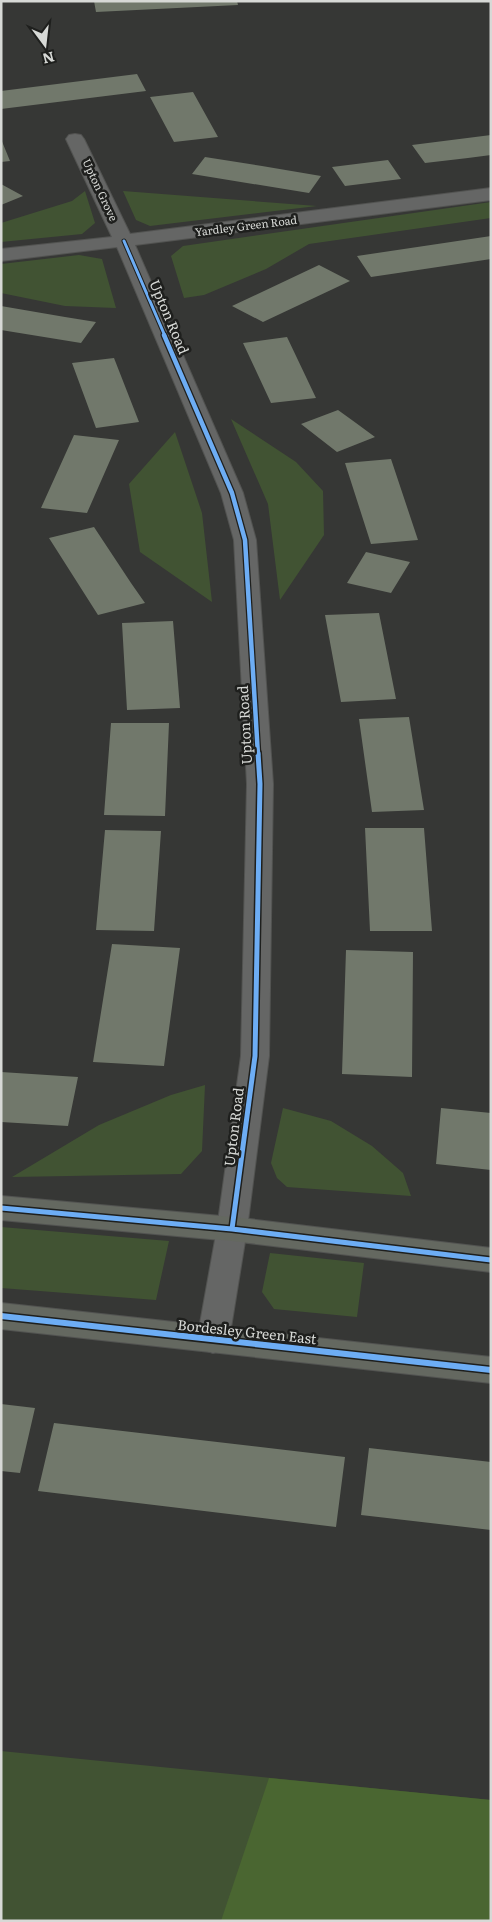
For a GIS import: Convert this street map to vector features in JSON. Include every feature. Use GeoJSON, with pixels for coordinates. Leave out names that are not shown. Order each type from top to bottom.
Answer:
{"type":"FeatureCollection","features":[{"type":"Feature","properties":{"kind":"main road"},"geometry":{"type":"LineString","coordinates":[[1,1208],[232,1229],[491,1260]]}},
{"type":"Feature","properties":{"kind":"main road","name":"Bordesley Green East"},"geometry":{"type":"LineString","coordinates":[[1,1316],[491,1370]]}},
{"type":"Feature","properties":{"kind":"street","name":"Upton Grove"},"geometry":{"type":"LineString","coordinates":[[75,139],[124,242]]}},
{"type":"Feature","properties":{"kind":"street","name":"Yardley Green Road"},"geometry":{"type":"LineString","coordinates":[[1,255],[124,242],[491,194]]}},
{"type":"Feature","properties":{"kind":"street","name":"Upton Road"},"geometry":{"type":"LineString","coordinates":[[124,242],[232,493],[245,540],[260,784],[255,1056],[232,1229],[213,1340]]}},
{"type":"Feature","properties":{"kind":"green space"},"geometry":{"type":"Polygon","coordinates":[[[85,191],[95,223],[82,234],[1,242],[1,223],[72,201],[85,191]]]}},
{"type":"Feature","properties":{"kind":"green space"},"geometry":{"type":"Polygon","coordinates":[[[123,191],[317,206],[150,226],[136,220],[123,191]]]}},
{"type":"Feature","properties":{"kind":"green space"},"geometry":{"type":"Polygon","coordinates":[[[491,202],[491,218],[309,244],[266,269],[204,295],[184,298],[171,256],[183,246],[491,202]]]}},
{"type":"Feature","properties":{"kind":"green space"},"geometry":{"type":"Polygon","coordinates":[[[79,255],[102,259],[116,308],[65,306],[1,293],[1,264],[79,255]]]}},
{"type":"Feature","properties":{"kind":"green space"},"geometry":{"type":"Polygon","coordinates":[[[231,419],[296,462],[323,491],[324,535],[280,600],[268,504],[231,419]]]}},
{"type":"Feature","properties":{"kind":"green space"},"geometry":{"type":"Polygon","coordinates":[[[175,432],[202,513],[212,602],[140,552],[129,484],[175,432]]]}},
{"type":"Feature","properties":{"kind":"green space"},"geometry":{"type":"Polygon","coordinates":[[[205,1085],[202,1151],[181,1174],[12,1177],[99,1125],[171,1095],[205,1085]]]}},
{"type":"Feature","properties":{"kind":"green space"},"geometry":{"type":"Polygon","coordinates":[[[283,1108],[331,1121],[372,1146],[403,1173],[411,1196],[287,1187],[277,1178],[271,1163],[283,1108]]]}},
{"type":"Feature","properties":{"kind":"green space"},"geometry":{"type":"Polygon","coordinates":[[[1,1227],[169,1241],[156,1300],[1,1288],[1,1227]]]}},
{"type":"Feature","properties":{"kind":"green space"},"geometry":{"type":"Polygon","coordinates":[[[270,1253],[364,1263],[357,1317],[274,1309],[262,1292],[270,1253]]]}},
{"type":"Feature","properties":{"kind":"green space"},"geometry":{"type":"Polygon","coordinates":[[[1,1751],[491,1800],[491,1921],[1,1921],[1,1751]]]}},
{"type":"Feature","properties":{"kind":"green space"},"geometry":{"type":"Polygon","coordinates":[[[269,1778],[491,1800],[491,1921],[221,1921],[269,1778]]]}},
{"type":"Feature","properties":{"kind":"building"},"geometry":{"type":"Polygon","coordinates":[[[94,1],[237,1],[238,5],[96,12],[94,1]]]}},
{"type":"Feature","properties":{"kind":"building"},"geometry":{"type":"Polygon","coordinates":[[[137,74],[146,91],[1,109],[1,91],[137,74]]]}},
{"type":"Feature","properties":{"kind":"building"},"geometry":{"type":"Polygon","coordinates":[[[193,92],[218,137],[174,142],[150,97],[193,92]]]}},
{"type":"Feature","properties":{"kind":"building"},"geometry":{"type":"Polygon","coordinates":[[[491,135],[491,155],[468,158],[425,163],[412,145],[491,135]]]}},
{"type":"Feature","properties":{"kind":"building"},"geometry":{"type":"Polygon","coordinates":[[[1,139],[10,161],[1,162],[1,139]]]}},
{"type":"Feature","properties":{"kind":"building"},"geometry":{"type":"Polygon","coordinates":[[[205,157],[321,176],[309,193],[192,174],[205,157]]]}},
{"type":"Feature","properties":{"kind":"building"},"geometry":{"type":"Polygon","coordinates":[[[388,160],[401,179],[345,186],[332,167],[388,160]]]}},
{"type":"Feature","properties":{"kind":"building"},"geometry":{"type":"Polygon","coordinates":[[[1,184],[23,196],[1,205],[1,184]]]}},
{"type":"Feature","properties":{"kind":"building"},"geometry":{"type":"Polygon","coordinates":[[[491,236],[491,259],[398,273],[371,277],[357,256],[491,236]]]}},
{"type":"Feature","properties":{"kind":"building"},"geometry":{"type":"Polygon","coordinates":[[[319,265],[350,281],[263,322],[232,306],[319,265]]]}},
{"type":"Feature","properties":{"kind":"building"},"geometry":{"type":"Polygon","coordinates":[[[1,306],[96,322],[81,343],[1,330],[1,306]]]}},
{"type":"Feature","properties":{"kind":"building"},"geometry":{"type":"Polygon","coordinates":[[[287,337],[316,398],[271,403],[243,343],[287,337]]]}},
{"type":"Feature","properties":{"kind":"building"},"geometry":{"type":"Polygon","coordinates":[[[114,358],[139,422],[96,428],[72,363],[114,358]]]}},
{"type":"Feature","properties":{"kind":"building"},"geometry":{"type":"Polygon","coordinates":[[[338,410],[375,437],[337,452],[301,424],[338,410]]]}},
{"type":"Feature","properties":{"kind":"building"},"geometry":{"type":"Polygon","coordinates":[[[74,435],[119,440],[87,513],[41,508],[74,435]]]}},
{"type":"Feature","properties":{"kind":"building"},"geometry":{"type":"Polygon","coordinates":[[[391,459],[418,540],[371,544],[345,463],[391,459]]]}},
{"type":"Feature","properties":{"kind":"building"},"geometry":{"type":"Polygon","coordinates":[[[94,527],[145,603],[98,615],[49,538],[94,527]]]}},
{"type":"Feature","properties":{"kind":"building"},"geometry":{"type":"Polygon","coordinates":[[[366,552],[410,562],[391,593],[347,583],[366,552]]]}},
{"type":"Feature","properties":{"kind":"building"},"geometry":{"type":"Polygon","coordinates":[[[379,613],[396,699],[341,702],[325,615],[379,613]]]}},
{"type":"Feature","properties":{"kind":"building"},"geometry":{"type":"Polygon","coordinates":[[[173,621],[180,708],[127,710],[122,623],[173,621]]]}},
{"type":"Feature","properties":{"kind":"building"},"geometry":{"type":"Polygon","coordinates":[[[409,717],[424,810],[372,812],[359,719],[409,717]]]}},
{"type":"Feature","properties":{"kind":"building"},"geometry":{"type":"Polygon","coordinates":[[[111,723],[169,723],[165,816],[104,815],[111,723]]]}},
{"type":"Feature","properties":{"kind":"building"},"geometry":{"type":"Polygon","coordinates":[[[365,828],[424,828],[432,931],[370,931],[365,828]]]}},
{"type":"Feature","properties":{"kind":"building"},"geometry":{"type":"Polygon","coordinates":[[[105,830],[161,831],[154,931],[96,930],[105,830]]]}},
{"type":"Feature","properties":{"kind":"building"},"geometry":{"type":"Polygon","coordinates":[[[112,944],[180,948],[164,1066],[93,1062],[112,944]]]}},
{"type":"Feature","properties":{"kind":"building"},"geometry":{"type":"Polygon","coordinates":[[[346,950],[413,952],[412,1077],[342,1074],[346,950]]]}},
{"type":"Feature","properties":{"kind":"building"},"geometry":{"type":"Polygon","coordinates":[[[1,1072],[78,1077],[68,1126],[1,1122],[1,1072]]]}},
{"type":"Feature","properties":{"kind":"building"},"geometry":{"type":"Polygon","coordinates":[[[441,1108],[491,1113],[491,1170],[436,1164],[441,1108]]]}},
{"type":"Feature","properties":{"kind":"building"},"geometry":{"type":"Polygon","coordinates":[[[1,1404],[35,1408],[20,1473],[1,1471],[1,1404]]]}},
{"type":"Feature","properties":{"kind":"building"},"geometry":{"type":"Polygon","coordinates":[[[54,1423],[345,1457],[336,1527],[38,1491],[54,1423]]]}},
{"type":"Feature","properties":{"kind":"building"},"geometry":{"type":"Polygon","coordinates":[[[369,1448],[491,1462],[491,1530],[361,1515],[369,1448]]]}},
{"type":"Feature","properties":{"kind":"cycle path"},"geometry":{"type":"LineString","coordinates":[[124,241],[232,493],[245,540],[260,784],[259,868],[255,1056],[232,1229]]}},
{"type":"Feature","properties":{"kind":"cycle path"},"geometry":{"type":"LineString","coordinates":[[1,1208],[232,1229],[491,1260]]}},
{"type":"Feature","properties":{"kind":"cycle path"},"geometry":{"type":"LineString","coordinates":[[1,1316],[491,1370]]}}]}
